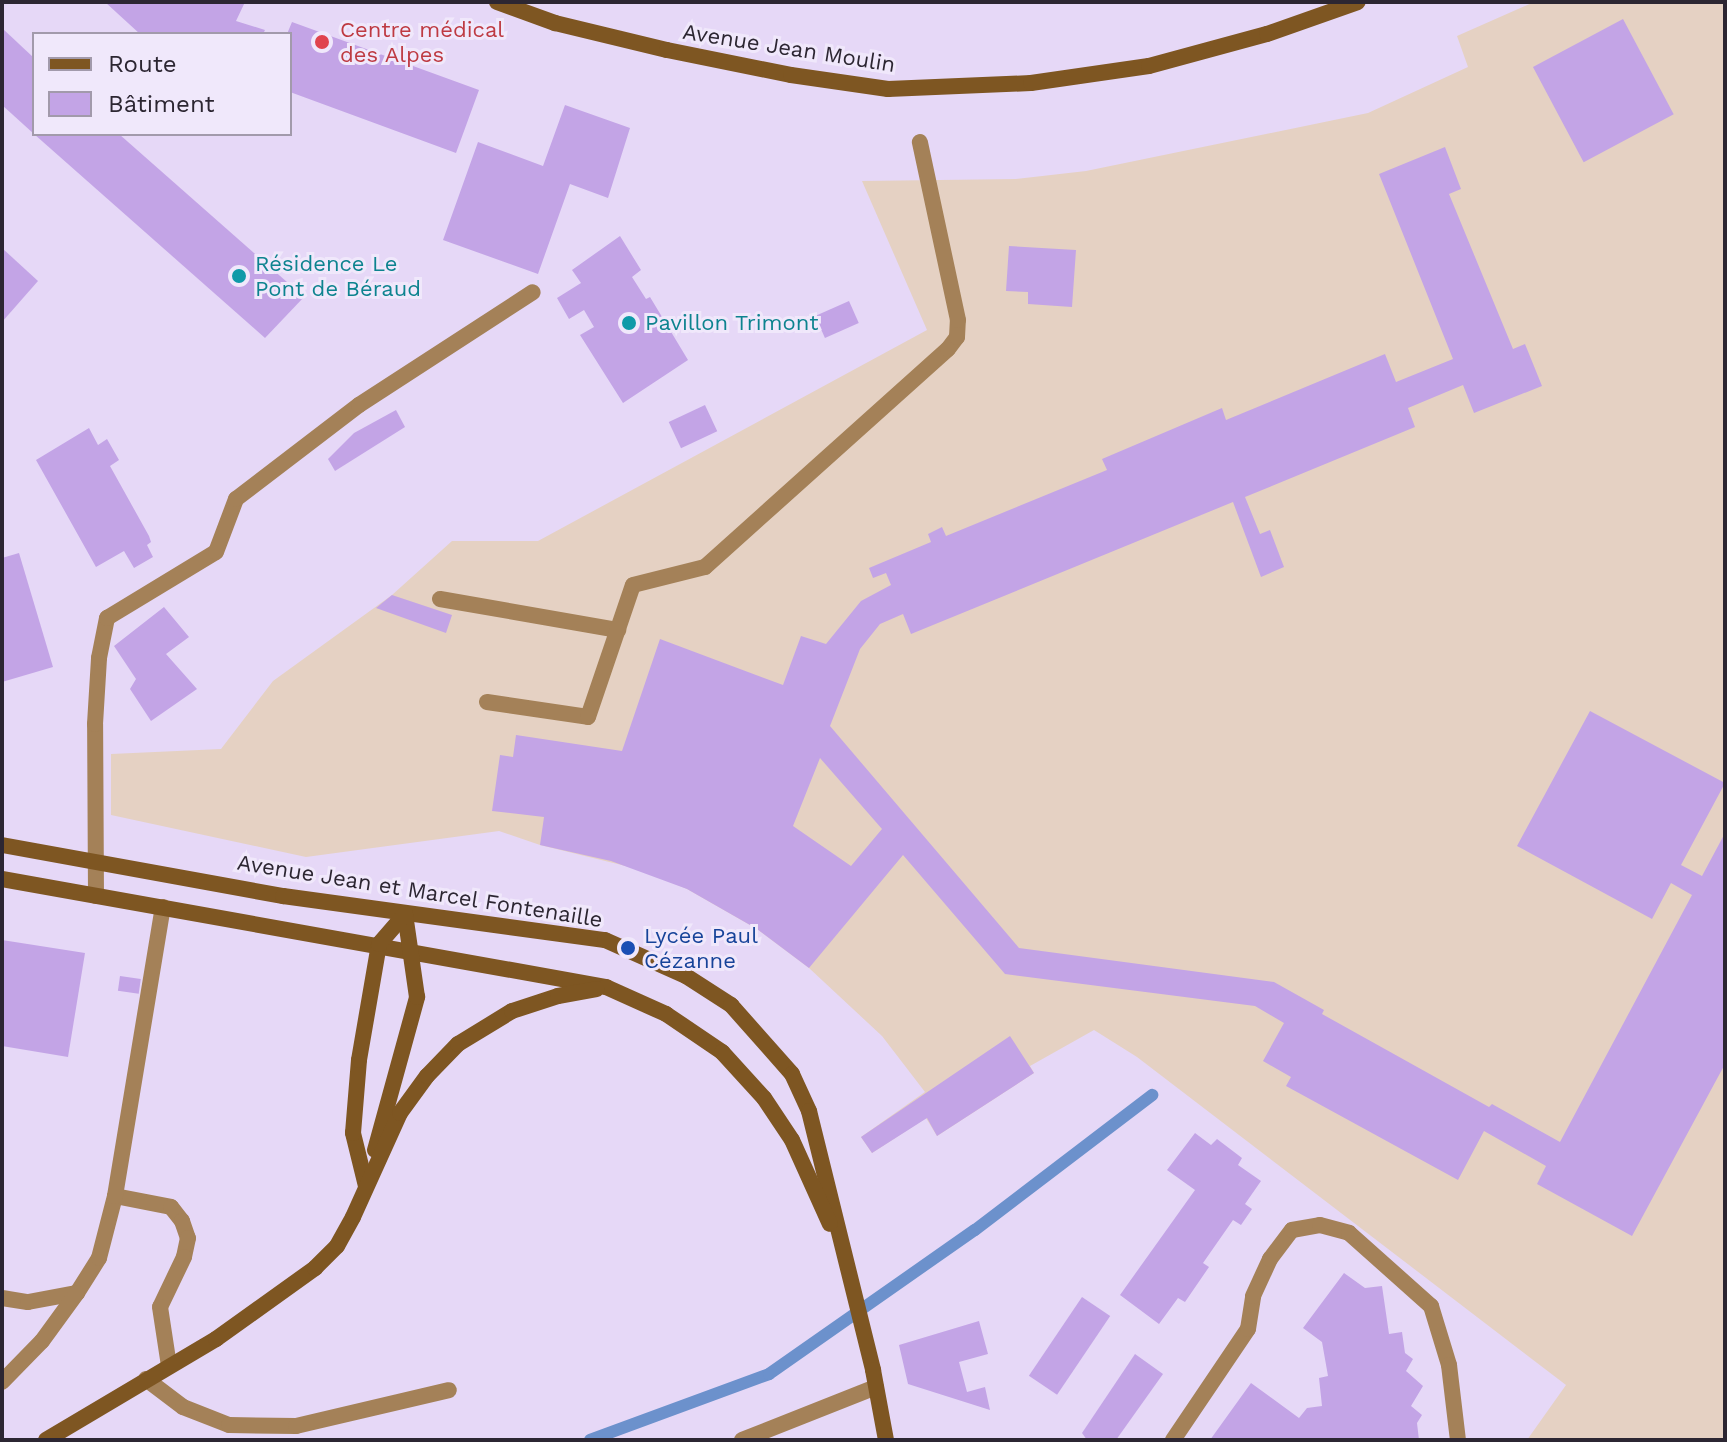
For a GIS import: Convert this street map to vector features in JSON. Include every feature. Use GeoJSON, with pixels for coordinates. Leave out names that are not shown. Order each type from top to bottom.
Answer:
{"type":"FeatureCollection","features":[{"type":"Feature","properties":{"kind":"main road","name":"Avenue Jean Moulin"},"geometry":{"type":"LineString","coordinates":[[497,2],[555,23],[667,50],[791,75],[888,89],[1031,83],[1149,66],[1267,34],[1358,2]]}},
{"type":"Feature","properties":{"kind":"main road","name":"Avenue Jean et Marcel Fontenaille"},"geometry":{"type":"LineString","coordinates":[[2,845],[283,896],[405,914],[471,919],[605,940],[686,976],[731,1005],[792,1074],[809,1111],[886,1440]]}},
{"type":"Feature","properties":{"kind":"main road","name":"Avenue Jean et Marcel Fontenaille"},"geometry":{"type":"LineString","coordinates":[[2,879],[606,987],[666,1014],[722,1052],[764,1098],[792,1140],[843,1255]]}},
{"type":"Feature","properties":{"kind":"main road"},"geometry":{"type":"LineString","coordinates":[[366,1186],[353,1133],[359,1060],[379,944],[405,914]]}},
{"type":"Feature","properties":{"kind":"main road"},"geometry":{"type":"LineString","coordinates":[[366,1186],[417,997],[405,914]]}},
{"type":"Feature","properties":{"kind":"main road"},"geometry":{"type":"LineString","coordinates":[[46,1440],[216,1339],[315,1268],[337,1246],[400,1113],[427,1076],[458,1044],[512,1011],[558,996],[606,987]]}},
{"type":"Feature","properties":{"kind":"street"},"geometry":{"type":"LineString","coordinates":[[487,702],[588,717],[633,585],[705,567],[948,349],[957,337],[958,320],[920,142]]}},
{"type":"Feature","properties":{"kind":"street"},"geometry":{"type":"LineString","coordinates":[[96,896],[95,724],[99,658],[107,618],[216,552],[236,499],[359,405],[533,292]]}},
{"type":"Feature","properties":{"kind":"street"},"geometry":{"type":"LineString","coordinates":[[440,599],[618,630]]}},
{"type":"Feature","properties":{"kind":"street"},"geometry":{"type":"LineString","coordinates":[[2,1382],[42,1341],[99,1258],[115,1196],[163,907]]}},
{"type":"Feature","properties":{"kind":"street"},"geometry":{"type":"LineString","coordinates":[[115,1196],[171,1207],[188,1238],[184,1257],[160,1307],[169,1366]]}},
{"type":"Feature","properties":{"kind":"street"},"geometry":{"type":"LineString","coordinates":[[1173,1440],[1248,1329],[1253,1296],[1270,1259],[1292,1230],[1320,1225],[1349,1233],[1431,1306],[1449,1365],[1458,1440]]}},
{"type":"Feature","properties":{"kind":"street"},"geometry":{"type":"LineString","coordinates":[[2,1298],[28,1302],[77,1293]]}},
{"type":"Feature","properties":{"kind":"street"},"geometry":{"type":"LineString","coordinates":[[146,1379],[183,1407],[229,1425],[296,1426],[449,1390]]}},
{"type":"Feature","properties":{"kind":"street"},"geometry":{"type":"LineString","coordinates":[[742,1440],[874,1379]]}},
{"type":"Feature","properties":{"kind":"shaded area"},"geometry":{"type":"Polygon","coordinates":[[[1534,2],[1725,2],[1725,1440],[1527,1440],[1566,1385],[1137,1057],[1094,1030],[1030,1066],[1034,1073],[937,1136],[926,1118],[872,1153],[861,1137],[925,1092],[882,1036],[809,968],[757,929],[687,889],[642,870],[540,845],[499,831],[306,857],[111,815],[111,754],[221,749],[273,681],[392,595],[452,541],[538,541],[927,330],[862,181],[1016,179],[1086,171],[1368,113],[1468,67],[1457,36],[1534,2]]]}},
{"type":"Feature","properties":{"kind":"building"},"geometry":{"type":"Polygon","coordinates":[[[105,2],[245,2],[236,21],[265,30],[264,32],[138,32],[105,2]]]}},
{"type":"Feature","properties":{"kind":"building"},"geometry":{"type":"Polygon","coordinates":[[[1623,19],[1674,114],[1584,162],[1533,67],[1623,19]]]}},
{"type":"Feature","properties":{"kind":"building"},"geometry":{"type":"Polygon","coordinates":[[[292,22],[479,90],[456,153],[292,93],[292,32],[288,32],[292,22]]]}},
{"type":"Feature","properties":{"kind":"building"},"geometry":{"type":"Polygon","coordinates":[[[2,28],[32,56],[32,132],[2,105],[2,28]]]}},
{"type":"Feature","properties":{"kind":"building"},"geometry":{"type":"Polygon","coordinates":[[[565,105],[630,128],[608,198],[570,184],[538,274],[443,240],[478,142],[543,166],[565,105]]]}},
{"type":"Feature","properties":{"kind":"building"},"geometry":{"type":"Polygon","coordinates":[[[36,136],[121,136],[304,297],[265,338],[36,136]]]}},
{"type":"Feature","properties":{"kind":"building"},"geometry":{"type":"Polygon","coordinates":[[[1445,147],[1461,189],[1449,194],[1513,349],[1525,344],[1542,386],[1474,413],[1463,385],[1408,408],[1415,427],[1245,497],[1260,534],[1270,530],[1284,567],[1261,577],[1233,502],[911,634],[903,614],[880,624],[860,649],[830,726],[1019,948],[1274,982],[1324,1010],[1322,1014],[1489,1107],[1492,1104],[1560,1142],[1692,895],[1671,883],[1652,919],[1517,846],[1590,711],[1725,783],[1681,865],[1702,876],[1725,833],[1725,1064],[1632,1236],[1537,1184],[1546,1166],[1484,1131],[1458,1180],[1286,1086],[1291,1077],[1263,1061],[1284,1023],[1255,1006],[1005,974],[903,855],[809,968],[757,929],[687,889],[611,861],[540,845],[544,817],[492,811],[500,755],[513,757],[516,735],[622,751],[660,639],[783,685],[801,636],[826,644],[861,601],[891,585],[886,573],[873,578],[869,568],[931,542],[928,534],[942,527],[946,536],[1107,470],[1102,459],[1222,408],[1226,420],[1385,354],[1396,382],[1453,359],[1379,174],[1445,147]],[[820,758],[793,826],[851,866],[882,829],[820,758]]]}},
{"type":"Feature","properties":{"kind":"building","name":"Pavillon Trimont"},"geometry":{"type":"Polygon","coordinates":[[[620,236],[641,270],[632,277],[646,299],[650,297],[688,360],[623,403],[580,335],[594,327],[584,310],[569,319],[557,298],[581,283],[572,270],[620,236]]]}},
{"type":"Feature","properties":{"kind":"building"},"geometry":{"type":"Polygon","coordinates":[[[1009,246],[1076,250],[1072,307],[1028,304],[1028,292],[1006,291],[1009,246]]]}},
{"type":"Feature","properties":{"kind":"building"},"geometry":{"type":"Polygon","coordinates":[[[2,248],[38,281],[2,322],[2,248]]]}},
{"type":"Feature","properties":{"kind":"building"},"geometry":{"type":"Polygon","coordinates":[[[849,301],[859,323],[825,338],[815,316],[849,301]]]}},
{"type":"Feature","properties":{"kind":"building"},"geometry":{"type":"Polygon","coordinates":[[[705,405],[717,431],[681,448],[669,422],[705,405]]]}},
{"type":"Feature","properties":{"kind":"building"},"geometry":{"type":"Polygon","coordinates":[[[396,410],[405,427],[335,471],[328,459],[354,433],[396,410]]]}},
{"type":"Feature","properties":{"kind":"building"},"geometry":{"type":"Polygon","coordinates":[[[89,428],[98,445],[107,439],[119,460],[110,466],[151,542],[147,545],[153,557],[134,568],[124,551],[96,567],[36,460],[89,428]]]}},
{"type":"Feature","properties":{"kind":"building"},"geometry":{"type":"Polygon","coordinates":[[[19,553],[53,667],[2,682],[2,558],[19,553]]]}},
{"type":"Feature","properties":{"kind":"building"},"geometry":{"type":"Polygon","coordinates":[[[392,595],[452,615],[446,633],[376,608],[392,595]]]}},
{"type":"Feature","properties":{"kind":"building"},"geometry":{"type":"Polygon","coordinates":[[[164,607],[189,637],[166,654],[197,689],[151,721],[130,689],[136,679],[114,646],[164,607]]]}},
{"type":"Feature","properties":{"kind":"building"},"geometry":{"type":"Polygon","coordinates":[[[2,940],[85,953],[68,1057],[2,1046],[2,940]]]}},
{"type":"Feature","properties":{"kind":"building"},"geometry":{"type":"Polygon","coordinates":[[[120,976],[141,979],[139,994],[118,991],[120,976]]]}},
{"type":"Feature","properties":{"kind":"building"},"geometry":{"type":"Polygon","coordinates":[[[1010,1036],[1034,1073],[937,1136],[927,1118],[872,1153],[861,1137],[1010,1036]]]}},
{"type":"Feature","properties":{"kind":"building"},"geometry":{"type":"Polygon","coordinates":[[[1195,1133],[1211,1145],[1217,1139],[1242,1158],[1238,1165],[1261,1181],[1245,1204],[1252,1209],[1241,1225],[1233,1220],[1203,1263],[1209,1267],[1185,1302],[1178,1298],[1159,1324],[1120,1295],[1195,1190],[1167,1170],[1195,1133]]]}},
{"type":"Feature","properties":{"kind":"building"},"geometry":{"type":"Polygon","coordinates":[[[1344,1273],[1365,1288],[1382,1286],[1389,1334],[1402,1332],[1405,1353],[1413,1359],[1406,1371],[1423,1386],[1411,1406],[1422,1415],[1417,1423],[1419,1440],[1210,1440],[1251,1383],[1299,1418],[1307,1408],[1322,1406],[1319,1378],[1328,1376],[1322,1342],[1303,1328],[1344,1273]]]}},
{"type":"Feature","properties":{"kind":"building"},"geometry":{"type":"Polygon","coordinates":[[[1082,1297],[1110,1316],[1057,1395],[1029,1376],[1082,1297]]]}},
{"type":"Feature","properties":{"kind":"building"},"geometry":{"type":"Polygon","coordinates":[[[979,1321],[988,1354],[959,1362],[967,1392],[985,1387],[990,1410],[908,1384],[899,1345],[979,1321]]]}},
{"type":"Feature","properties":{"kind":"building"},"geometry":{"type":"Polygon","coordinates":[[[1135,1354],[1163,1374],[1116,1440],[1087,1440],[1082,1433],[1135,1354]]]}},
{"type":"Feature","properties":{"kind":"waterway"},"geometry":{"type":"LineString","coordinates":[[590,1440],[769,1374],[975,1230],[1152,1095]]}},
{"type":"Feature","properties":{"kind":"place","name":"Centre médical des Alpes"},"geometry":{"type":"Point","coordinates":[322,42]}},
{"type":"Feature","properties":{"kind":"place","name":"Résidence Le Pont de Béraud"},"geometry":{"type":"Point","coordinates":[239,276]}},
{"type":"Feature","properties":{"kind":"place","name":"Pavillon Trimont"},"geometry":{"type":"Point","coordinates":[629,323]}},
{"type":"Feature","properties":{"kind":"place","name":"Lycée Paul Cézanne"},"geometry":{"type":"Point","coordinates":[628,948]}}]}
